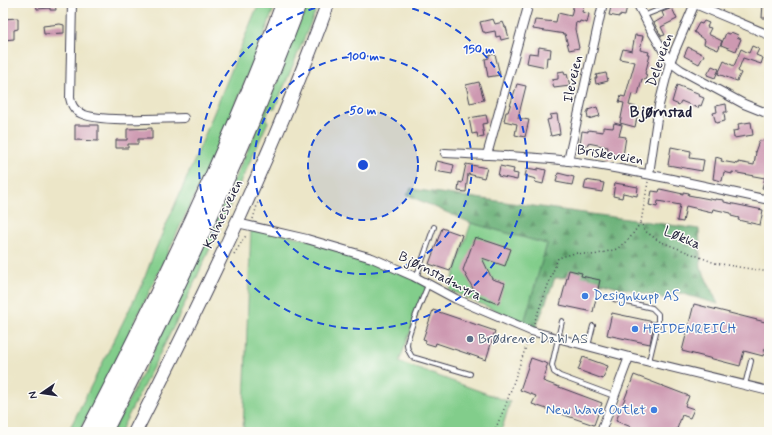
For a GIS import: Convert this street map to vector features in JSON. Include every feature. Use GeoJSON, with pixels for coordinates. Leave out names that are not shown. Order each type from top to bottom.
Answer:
{"type":"FeatureCollection","features":[{"type":"Feature","properties":{"kind":"highway"},"geometry":{"type":"LineString","coordinates":[[88,432],[151,307],[218,162],[252,84],[284,3]]}},
{"type":"Feature","properties":{"kind":"highway"},"geometry":{"type":"LineString","coordinates":[[104,432],[165,311],[228,176],[262,97],[299,3]]}},
{"type":"Feature","properties":{"kind":"main road","name":"Kalnesveien"},"geometry":{"type":"LineString","coordinates":[[135,432],[198,307],[268,155],[328,3]]}},
{"type":"Feature","properties":{"kind":"street"},"geometry":{"type":"LineString","coordinates":[[72,3],[70,98],[72,105],[78,112],[87,116],[100,118],[184,118]]}},
{"type":"Feature","properties":{"kind":"street"},"geometry":{"type":"LineString","coordinates":[[487,155],[529,3]]}},
{"type":"Feature","properties":{"kind":"street","name":"Ileveien"},"geometry":{"type":"LineString","coordinates":[[568,161],[603,3]]}},
{"type":"Feature","properties":{"kind":"street"},"geometry":{"type":"LineString","coordinates":[[638,3],[643,16],[670,62],[681,70],[744,104],[769,114]]}},
{"type":"Feature","properties":{"kind":"street"},"geometry":{"type":"LineString","coordinates":[[695,3],[769,35]]}},
{"type":"Feature","properties":{"kind":"street","name":"Deleveien"},"geometry":{"type":"LineString","coordinates":[[649,174],[659,105],[670,62],[695,3]]}},
{"type":"Feature","properties":{"kind":"street","name":"Briskeveien"},"geometry":{"type":"LineString","coordinates":[[445,153],[568,161],[649,174],[769,200]]}},
{"type":"Feature","properties":{"kind":"street","name":"Bjørnstadmyra"},"geometry":{"type":"LineString","coordinates":[[237,223],[342,248],[372,258],[416,278],[456,299],[531,332],[769,391]]}},
{"type":"Feature","properties":{"kind":"street"},"geometry":{"type":"LineString","coordinates":[[601,432],[629,357]]}},
{"type":"Feature","properties":{"kind":"lane"},"geometry":{"type":"LineString","coordinates":[[643,16],[676,3]]}},
{"type":"Feature","properties":{"kind":"lane"},"geometry":{"type":"LineString","coordinates":[[416,278],[434,227]]}},
{"type":"Feature","properties":{"kind":"lane"},"geometry":{"type":"LineString","coordinates":[[428,284],[407,344],[408,350],[412,357],[470,374]]}},
{"type":"Feature","properties":{"kind":"lane"},"geometry":{"type":"LineString","coordinates":[[614,299],[652,308],[658,314],[658,324],[649,361]]}},
{"type":"Feature","properties":{"kind":"lane"},"geometry":{"type":"LineString","coordinates":[[562,321],[552,364],[556,374],[615,396]]}},
{"type":"Feature","properties":{"kind":"lane"},"geometry":{"type":"LineString","coordinates":[[588,346],[593,326]]}},
{"type":"Feature","properties":{"kind":"lane"},"geometry":{"type":"LineString","coordinates":[[746,385],[751,361]]}},
{"type":"Feature","properties":{"kind":"path"},"geometry":{"type":"LineString","coordinates":[[494,432],[505,407],[558,258],[575,253],[594,255],[617,249],[630,238],[641,222],[649,174]]}},
{"type":"Feature","properties":{"kind":"path","name":"Løkka"},"geometry":{"type":"LineString","coordinates":[[641,222],[645,231],[659,241],[715,263],[769,272]]}},
{"type":"Feature","properties":{"kind":"green space"},"geometry":{"type":"Polygon","coordinates":[[[261,3],[276,3],[244,85],[220,140],[145,300],[93,406],[79,432],[68,432],[143,282],[255,12],[261,3]]]}},
{"type":"Feature","properties":{"kind":"green space"},"geometry":{"type":"Polygon","coordinates":[[[307,3],[319,3],[275,108],[269,108],[266,119],[268,122],[179,316],[120,432],[112,432],[144,371],[224,202],[268,104],[307,3]]]}},
{"type":"Feature","properties":{"kind":"green space"},"geometry":{"type":"Polygon","coordinates":[[[411,188],[699,229],[701,268],[718,304],[676,292],[670,300],[579,277],[555,278],[536,328],[524,323],[547,244],[471,223],[407,195],[411,188]]]}},
{"type":"Feature","properties":{"kind":"green space"},"geometry":{"type":"Polygon","coordinates":[[[471,223],[547,244],[524,323],[449,290],[471,223]]]}},
{"type":"Feature","properties":{"kind":"green space"},"geometry":{"type":"Polygon","coordinates":[[[251,226],[334,246],[428,285],[399,362],[510,402],[501,432],[243,432],[251,226]]]}},
{"type":"Feature","properties":{"kind":"building"},"geometry":{"type":"Polygon","coordinates":[[[36,3],[55,3],[56,10],[50,10],[50,8],[37,9],[36,3]]]}},
{"type":"Feature","properties":{"kind":"building"},"geometry":{"type":"Polygon","coordinates":[[[574,3],[584,3],[582,12],[589,14],[587,23],[580,21],[579,23],[576,22],[575,29],[579,48],[569,50],[565,34],[533,29],[535,20],[556,22],[558,13],[571,16],[574,3]]]}},
{"type":"Feature","properties":{"kind":"building"},"geometry":{"type":"Polygon","coordinates":[[[612,3],[622,3],[627,5],[625,16],[619,15],[619,17],[609,15],[612,3]]]}},
{"type":"Feature","properties":{"kind":"building"},"geometry":{"type":"Polygon","coordinates":[[[763,3],[769,3],[769,18],[762,18],[763,3]]]}},
{"type":"Feature","properties":{"kind":"building"},"geometry":{"type":"Polygon","coordinates":[[[672,8],[677,19],[661,27],[665,35],[661,36],[654,23],[664,17],[662,12],[672,8]]]}},
{"type":"Feature","properties":{"kind":"building"},"geometry":{"type":"Polygon","coordinates":[[[18,18],[18,29],[14,30],[14,39],[4,40],[3,19],[18,18]]]}},
{"type":"Feature","properties":{"kind":"building"},"geometry":{"type":"Polygon","coordinates":[[[493,19],[495,24],[503,22],[509,38],[501,40],[500,36],[496,37],[495,31],[483,32],[480,22],[493,19]]]}},
{"type":"Feature","properties":{"kind":"building"},"geometry":{"type":"Polygon","coordinates":[[[704,21],[709,23],[707,27],[711,28],[708,34],[722,41],[718,50],[704,44],[705,40],[694,32],[699,23],[702,24],[704,21]]]}},
{"type":"Feature","properties":{"kind":"building"},"geometry":{"type":"Polygon","coordinates":[[[64,25],[64,33],[44,34],[43,26],[64,25]]]}},
{"type":"Feature","properties":{"kind":"building"},"geometry":{"type":"Polygon","coordinates":[[[731,32],[738,35],[737,37],[741,39],[736,51],[721,45],[726,33],[730,34],[731,32]]]}},
{"type":"Feature","properties":{"kind":"building"},"geometry":{"type":"Polygon","coordinates":[[[635,35],[643,36],[640,50],[649,52],[648,55],[650,55],[645,80],[642,79],[638,95],[632,94],[629,105],[639,108],[635,127],[620,123],[624,103],[619,102],[621,96],[625,97],[635,62],[620,59],[623,49],[632,51],[635,35]]]}},
{"type":"Feature","properties":{"kind":"building"},"geometry":{"type":"Polygon","coordinates":[[[752,46],[759,49],[756,55],[763,58],[761,64],[743,58],[738,71],[741,73],[737,81],[718,74],[724,61],[734,66],[741,49],[749,53],[752,46]]]}},
{"type":"Feature","properties":{"kind":"building"},"geometry":{"type":"Polygon","coordinates":[[[539,47],[551,49],[550,58],[547,57],[546,67],[527,63],[529,53],[538,54],[539,47]]]}},
{"type":"Feature","properties":{"kind":"building"},"geometry":{"type":"Polygon","coordinates":[[[688,47],[704,55],[699,64],[684,56],[688,47]]]}},
{"type":"Feature","properties":{"kind":"building"},"geometry":{"type":"Polygon","coordinates":[[[495,54],[500,75],[488,77],[485,59],[489,58],[489,55],[495,54]]]}},
{"type":"Feature","properties":{"kind":"building"},"geometry":{"type":"Polygon","coordinates":[[[712,66],[719,69],[715,78],[707,75],[712,66]]]}},
{"type":"Feature","properties":{"kind":"building"},"geometry":{"type":"Polygon","coordinates":[[[564,71],[565,75],[567,74],[570,86],[554,88],[552,80],[558,79],[558,72],[564,71]]]}},
{"type":"Feature","properties":{"kind":"building"},"geometry":{"type":"Polygon","coordinates":[[[606,73],[608,81],[596,84],[596,75],[606,73]]]}},
{"type":"Feature","properties":{"kind":"building"},"geometry":{"type":"Polygon","coordinates":[[[479,82],[484,100],[470,103],[466,85],[479,82]]]}},
{"type":"Feature","properties":{"kind":"building"},"geometry":{"type":"Polygon","coordinates":[[[517,84],[526,86],[518,118],[529,120],[525,137],[515,135],[517,124],[504,121],[517,84]]]}},
{"type":"Feature","properties":{"kind":"building"},"geometry":{"type":"Polygon","coordinates":[[[677,85],[700,94],[699,96],[704,98],[701,106],[699,105],[698,108],[681,101],[679,105],[672,102],[677,85]]]}},
{"type":"Feature","properties":{"kind":"building"},"geometry":{"type":"Polygon","coordinates":[[[726,104],[727,112],[724,112],[725,121],[716,123],[713,113],[717,112],[716,106],[726,104]]]}},
{"type":"Feature","properties":{"kind":"building"},"geometry":{"type":"Polygon","coordinates":[[[597,107],[600,116],[588,119],[588,110],[597,107]]]}},
{"type":"Feature","properties":{"kind":"building"},"geometry":{"type":"Polygon","coordinates":[[[557,114],[560,134],[551,136],[547,120],[551,119],[550,115],[557,114]]]}},
{"type":"Feature","properties":{"kind":"building"},"geometry":{"type":"Polygon","coordinates":[[[486,115],[488,123],[482,124],[484,137],[478,138],[477,133],[472,134],[469,118],[486,115]]]}},
{"type":"Feature","properties":{"kind":"building"},"geometry":{"type":"Polygon","coordinates":[[[751,122],[753,135],[734,138],[733,131],[739,130],[738,124],[751,122]]]}},
{"type":"Feature","properties":{"kind":"building"},"geometry":{"type":"Polygon","coordinates":[[[614,123],[622,125],[619,136],[626,137],[623,156],[613,155],[613,158],[606,158],[608,147],[588,143],[587,146],[580,145],[582,131],[588,132],[588,130],[603,132],[603,127],[613,128],[614,123]]]}},
{"type":"Feature","properties":{"kind":"building"},"geometry":{"type":"Polygon","coordinates":[[[75,125],[98,125],[98,141],[75,140],[75,125]]]}},
{"type":"Feature","properties":{"kind":"building"},"geometry":{"type":"Polygon","coordinates":[[[152,128],[152,139],[138,139],[138,144],[128,144],[128,148],[116,148],[116,140],[127,140],[127,129],[152,128]]]}},
{"type":"Feature","properties":{"kind":"building"},"geometry":{"type":"Polygon","coordinates":[[[769,140],[768,189],[762,188],[765,178],[732,172],[732,174],[724,172],[722,181],[713,179],[716,157],[722,159],[721,161],[754,165],[755,152],[759,141],[769,140]]]}},
{"type":"Feature","properties":{"kind":"building"},"geometry":{"type":"Polygon","coordinates":[[[671,147],[691,151],[690,158],[704,160],[702,171],[668,165],[671,147]]]}},
{"type":"Feature","properties":{"kind":"building"},"geometry":{"type":"Polygon","coordinates":[[[437,161],[454,165],[452,174],[435,171],[437,161]]]}},
{"type":"Feature","properties":{"kind":"building"},"geometry":{"type":"Polygon","coordinates":[[[466,164],[487,168],[484,178],[468,174],[466,192],[458,191],[459,182],[462,183],[466,164]]]}},
{"type":"Feature","properties":{"kind":"building"},"geometry":{"type":"Polygon","coordinates":[[[500,166],[514,169],[513,173],[518,174],[517,180],[498,176],[500,166]]]}},
{"type":"Feature","properties":{"kind":"building"},"geometry":{"type":"Polygon","coordinates":[[[527,168],[546,170],[543,184],[535,182],[536,179],[525,176],[527,168]]]}},
{"type":"Feature","properties":{"kind":"building"},"geometry":{"type":"Polygon","coordinates":[[[558,173],[574,177],[572,185],[556,182],[558,173]]]}},
{"type":"Feature","properties":{"kind":"building"},"geometry":{"type":"Polygon","coordinates":[[[586,180],[604,183],[602,192],[584,189],[586,180]]]}},
{"type":"Feature","properties":{"kind":"building"},"geometry":{"type":"Polygon","coordinates":[[[615,183],[638,187],[637,196],[623,193],[622,198],[613,196],[615,183]]]}},
{"type":"Feature","properties":{"kind":"building"},"geometry":{"type":"Polygon","coordinates":[[[660,189],[683,194],[683,192],[689,193],[688,195],[715,200],[724,200],[724,202],[763,210],[760,225],[738,220],[739,218],[731,216],[731,213],[713,209],[712,212],[686,206],[683,222],[677,221],[680,205],[658,201],[657,207],[649,205],[652,191],[659,192],[660,189]]]}},
{"type":"Feature","properties":{"kind":"building"},"geometry":{"type":"Polygon","coordinates":[[[442,228],[462,235],[450,271],[429,264],[442,228]]]}},
{"type":"Feature","properties":{"kind":"building"},"geometry":{"type":"Polygon","coordinates":[[[475,237],[511,249],[505,266],[482,258],[492,279],[505,283],[498,304],[477,296],[463,270],[475,237]]]}},
{"type":"Feature","properties":{"kind":"building"},"geometry":{"type":"Polygon","coordinates":[[[569,270],[582,273],[581,276],[600,280],[593,312],[560,305],[569,270]]]}},
{"type":"Feature","properties":{"kind":"building"},"geometry":{"type":"Polygon","coordinates":[[[694,304],[769,323],[769,349],[765,348],[763,356],[744,351],[740,366],[682,351],[694,304]]]}},
{"type":"Feature","properties":{"kind":"building"},"geometry":{"type":"Polygon","coordinates":[[[433,310],[495,331],[486,360],[436,343],[435,346],[425,343],[426,340],[423,339],[433,310]]]}},
{"type":"Feature","properties":{"kind":"building"},"geometry":{"type":"Polygon","coordinates":[[[612,313],[654,322],[650,344],[607,335],[612,313]]]}},
{"type":"Feature","properties":{"kind":"building"},"geometry":{"type":"Polygon","coordinates":[[[583,357],[608,366],[603,379],[578,370],[583,357]]]}},
{"type":"Feature","properties":{"kind":"building"},"geometry":{"type":"Polygon","coordinates":[[[531,358],[548,364],[543,381],[602,403],[594,425],[532,404],[536,396],[520,390],[531,358]]]}},
{"type":"Feature","properties":{"kind":"building"},"geometry":{"type":"Polygon","coordinates":[[[634,375],[689,396],[685,406],[694,409],[690,418],[682,415],[677,429],[672,432],[644,432],[616,421],[634,375]]]}},
{"type":"Feature","properties":{"kind":"place","name":"Designkupp AS"},"geometry":{"type":"Point","coordinates":[585,296]}},
{"type":"Feature","properties":{"kind":"place","name":"HEIDENREICH"},"geometry":{"type":"Point","coordinates":[635,329]}},
{"type":"Feature","properties":{"kind":"place","name":"Brødrene Dahl AS"},"geometry":{"type":"Point","coordinates":[470,339]}},
{"type":"Feature","properties":{"kind":"place","name":"New Wave Outlet"},"geometry":{"type":"Point","coordinates":[654,410]}},
{"type":"Feature","properties":{"kind":"district","name":"Bjørnstad"},"geometry":{"type":"Point","coordinates":[661,113]}}]}
